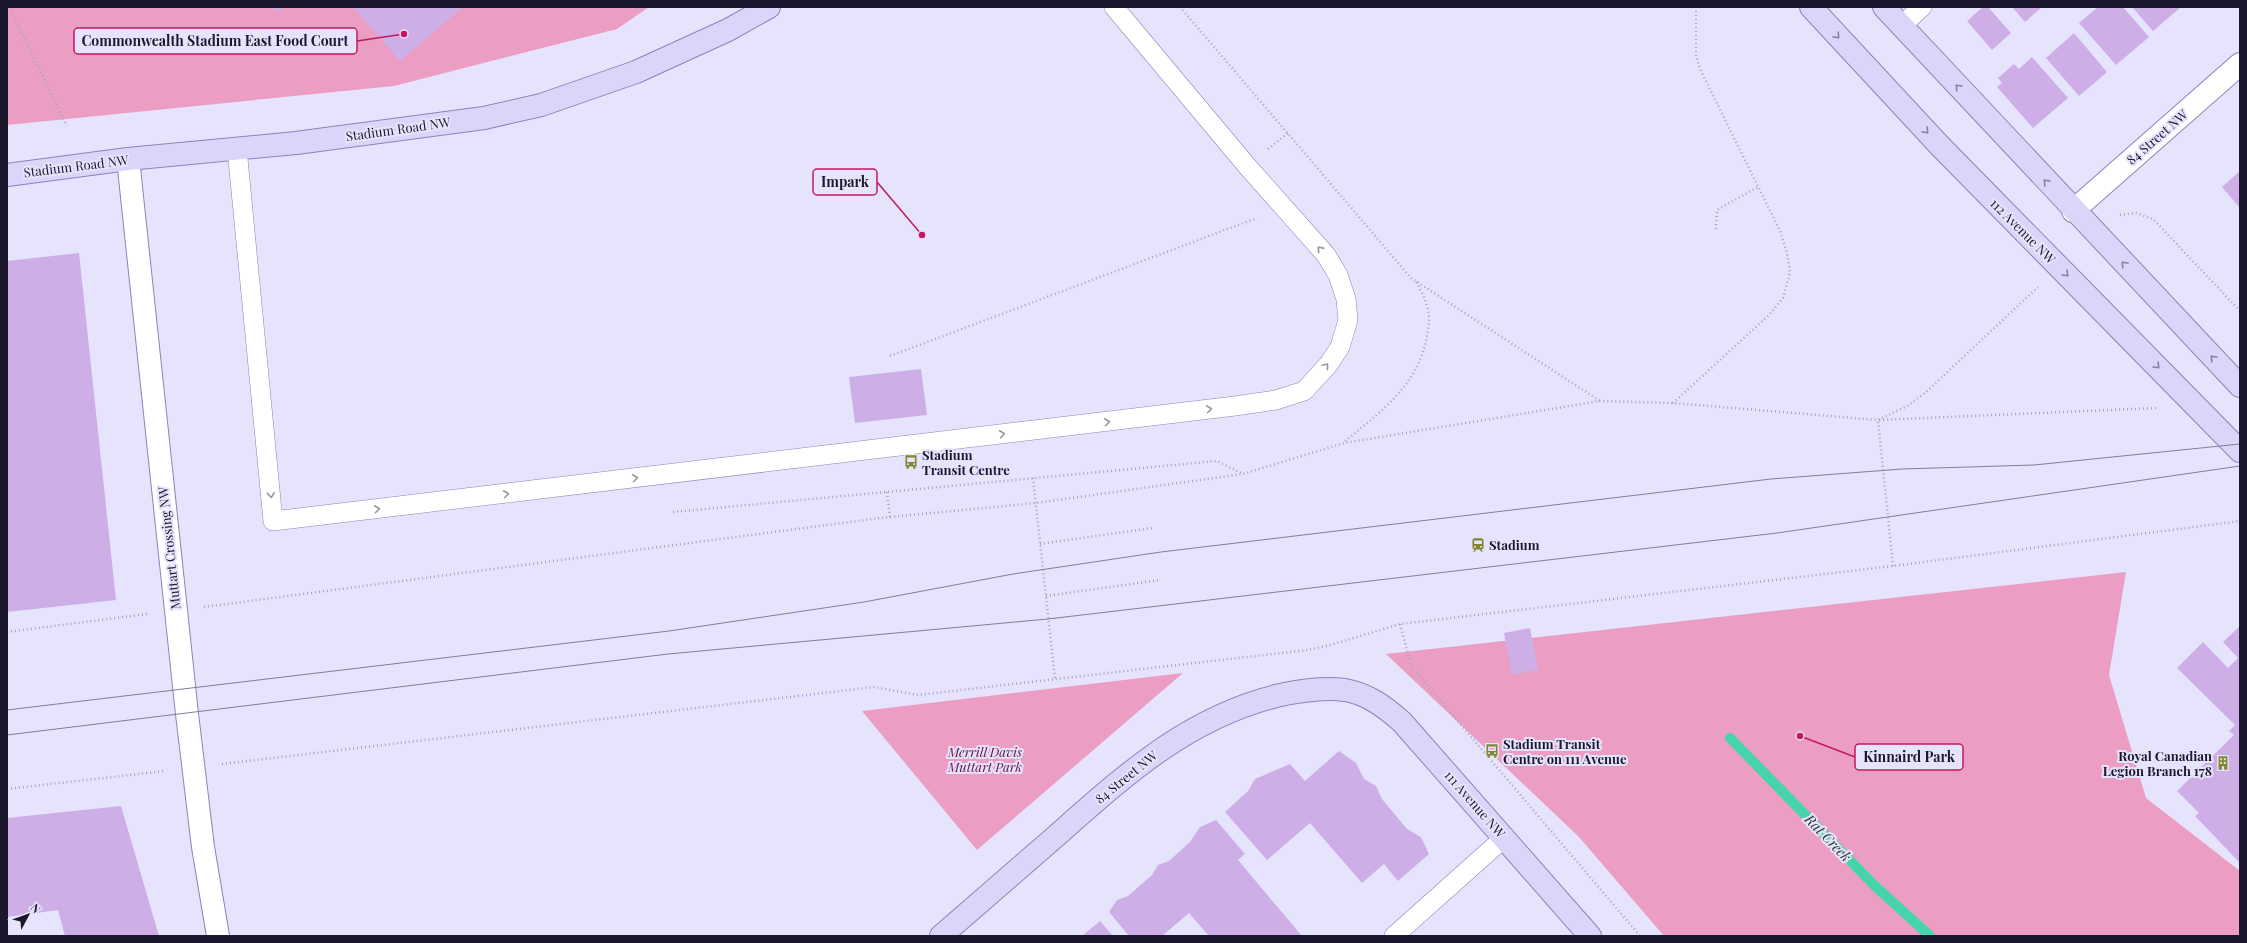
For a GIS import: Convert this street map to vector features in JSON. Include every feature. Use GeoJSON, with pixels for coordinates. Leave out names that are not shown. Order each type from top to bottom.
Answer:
{"type":"FeatureCollection","features":[{"type":"Feature","properties":{"kind":"main road","name":"Stadium Road NW"},"geometry":{"type":"LineString","coordinates":[[7,175],[128,160],[237,149],[484,118],[541,105],[636,72],[728,30],[769,7]]}},
{"type":"Feature","properties":{"kind":"main road","name":"112 Avenue NW"},"geometry":{"type":"LineString","coordinates":[[1811,7],[1940,146],[2240,451]]}},
{"type":"Feature","properties":{"kind":"main road"},"geometry":{"type":"LineString","coordinates":[[1884,7],[2073,211],[2240,386]]}},
{"type":"Feature","properties":{"kind":"main road","name":"84 Street NW"},"geometry":{"type":"LineString","coordinates":[[941,936],[1118,782],[1166,745],[1218,715],[1256,701],[1319,689],[1346,690]]}},
{"type":"Feature","properties":{"kind":"main road","name":"111 Avenue NW"},"geometry":{"type":"LineString","coordinates":[[1346,690],[1378,701],[1402,722],[1505,837],[1590,936]]}},
{"type":"Feature","properties":{"kind":"street","name":"84 Street NW"},"geometry":{"type":"LineString","coordinates":[[2073,211],[2240,64]]}},
{"type":"Feature","properties":{"kind":"street","name":"Muttart Crossing NW"},"geometry":{"type":"LineString","coordinates":[[128,160],[187,714],[203,847],[218,936]]}},
{"type":"Feature","properties":{"kind":"lane"},"geometry":{"type":"LineString","coordinates":[[237,149],[274,521],[1170,414],[1276,400],[1304,391],[1328,365],[1340,347],[1348,320],[1346,299],[1338,275],[1326,255],[1247,166],[1114,7]]}},
{"type":"Feature","properties":{"kind":"lane"},"geometry":{"type":"LineString","coordinates":[[1900,26],[1922,7]]}},
{"type":"Feature","properties":{"kind":"lane"},"geometry":{"type":"LineString","coordinates":[[1394,936],[1505,837]]}},
{"type":"Feature","properties":{"kind":"path"},"geometry":{"type":"LineString","coordinates":[[9,7],[67,126]]}},
{"type":"Feature","properties":{"kind":"path"},"geometry":{"type":"LineString","coordinates":[[1180,7],[1406,272],[1416,281],[1600,401]]}},
{"type":"Feature","properties":{"kind":"path"},"geometry":{"type":"LineString","coordinates":[[1673,403],[1768,315],[1783,298],[1790,272],[1787,253],[1780,231],[1696,56],[1696,7]]}},
{"type":"Feature","properties":{"kind":"path"},"geometry":{"type":"LineString","coordinates":[[1262,154],[1288,133]]}},
{"type":"Feature","properties":{"kind":"path"},"geometry":{"type":"LineString","coordinates":[[1716,229],[1716,210],[1758,187]]}},
{"type":"Feature","properties":{"kind":"path"},"geometry":{"type":"LineString","coordinates":[[890,356],[1264,216],[1280,202]]}},
{"type":"Feature","properties":{"kind":"path"},"geometry":{"type":"LineString","coordinates":[[2096,235],[2121,215],[2136,213],[2148,216],[2240,311]]}},
{"type":"Feature","properties":{"kind":"path"},"geometry":{"type":"LineString","coordinates":[[1878,420],[1909,405],[1926,392],[2060,268]]}},
{"type":"Feature","properties":{"kind":"path"},"geometry":{"type":"LineString","coordinates":[[1344,443],[1382,412],[1402,391],[1417,370],[1425,350],[1429,323],[1427,306],[1416,281]]}},
{"type":"Feature","properties":{"kind":"path"},"geometry":{"type":"LineString","coordinates":[[201,607],[890,517],[1036,502],[1243,474],[1344,443],[1600,401],[1673,403],[1878,420],[2159,408]]}},
{"type":"Feature","properties":{"kind":"path"},"geometry":{"type":"LineString","coordinates":[[1878,420],[1893,566]]}},
{"type":"Feature","properties":{"kind":"path"},"geometry":{"type":"LineString","coordinates":[[673,512],[1217,461],[1243,474]]}},
{"type":"Feature","properties":{"kind":"path"},"geometry":{"type":"LineString","coordinates":[[1033,478],[1055,679]]}},
{"type":"Feature","properties":{"kind":"path"},"geometry":{"type":"LineString","coordinates":[[887,492],[890,517]]}},
{"type":"Feature","properties":{"kind":"path"},"geometry":{"type":"LineString","coordinates":[[219,764],[874,686],[918,695],[1307,650],[1327,646],[1400,624],[1893,566],[2240,520]]}},
{"type":"Feature","properties":{"kind":"path"},"geometry":{"type":"LineString","coordinates":[[1040,544],[1152,528]]}},
{"type":"Feature","properties":{"kind":"path"},"geometry":{"type":"LineString","coordinates":[[1046,596],[1160,580]]}},
{"type":"Feature","properties":{"kind":"path"},"geometry":{"type":"LineString","coordinates":[[7,632],[153,613]]}},
{"type":"Feature","properties":{"kind":"path"},"geometry":{"type":"LineString","coordinates":[[1400,624],[1411,666],[1640,936]]}},
{"type":"Feature","properties":{"kind":"path"},"geometry":{"type":"LineString","coordinates":[[7,789],[170,770]]}},
{"type":"Feature","properties":{"kind":"green space"},"geometry":{"type":"Polygon","coordinates":[[[7,7],[649,7],[617,29],[394,86],[7,125],[7,7]]]}},
{"type":"Feature","properties":{"kind":"green space"},"geometry":{"type":"Polygon","coordinates":[[[2126,572],[2109,675],[2146,798],[2240,871],[2240,936],[1664,936],[1579,837],[1386,654],[2126,572]]]}},
{"type":"Feature","properties":{"kind":"green space","name":"Merrill Davis Muttart Park"},"geometry":{"type":"Polygon","coordinates":[[[1183,673],[977,850],[862,711],[1183,673]]]}},
{"type":"Feature","properties":{"kind":"building"},"geometry":{"type":"Polygon","coordinates":[[[274,7],[285,7],[276,12],[274,7]]]}},
{"type":"Feature","properties":{"kind":"building"},"geometry":{"type":"Polygon","coordinates":[[[353,7],[463,7],[400,61],[353,7]]]}},
{"type":"Feature","properties":{"kind":"building"},"geometry":{"type":"Polygon","coordinates":[[[1983,7],[1988,7],[2011,33],[1992,50],[1967,21],[1983,7]]]}},
{"type":"Feature","properties":{"kind":"building"},"geometry":{"type":"Polygon","coordinates":[[[2012,7],[2042,7],[2025,22],[2012,7]]]}},
{"type":"Feature","properties":{"kind":"building"},"geometry":{"type":"Polygon","coordinates":[[[2098,7],[2123,7],[2149,37],[2116,65],[2079,23],[2098,7]]]}},
{"type":"Feature","properties":{"kind":"building"},"geometry":{"type":"Polygon","coordinates":[[[2132,7],[2181,7],[2153,31],[2132,7]]]}},
{"type":"Feature","properties":{"kind":"building"},"geometry":{"type":"Polygon","coordinates":[[[2074,33],[2107,72],[2079,96],[2046,58],[2074,33]]]}},
{"type":"Feature","properties":{"kind":"building"},"geometry":{"type":"Polygon","coordinates":[[[2032,57],[2068,98],[2033,128],[1997,87],[2002,83],[1998,78],[2014,64],[2019,69],[2032,57]]]}},
{"type":"Feature","properties":{"kind":"building"},"geometry":{"type":"Polygon","coordinates":[[[2240,171],[2240,208],[2222,187],[2240,171]]]}},
{"type":"Feature","properties":{"kind":"building"},"geometry":{"type":"Polygon","coordinates":[[[79,253],[116,600],[7,612],[7,261],[79,253]]]}},
{"type":"Feature","properties":{"kind":"building"},"geometry":{"type":"Polygon","coordinates":[[[921,369],[927,415],[855,423],[849,377],[921,369]]]}},
{"type":"Feature","properties":{"kind":"building","name":"Royal Canadian Legion Branch 178"},"geometry":{"type":"Polygon","coordinates":[[[2240,626],[2240,863],[2195,816],[2199,813],[2177,791],[2234,735],[2229,731],[2235,725],[2177,668],[2203,642],[2228,668],[2238,658],[2223,642],[2240,626]]]}},
{"type":"Feature","properties":{"kind":"building"},"geometry":{"type":"Polygon","coordinates":[[[1530,628],[1538,670],[1512,675],[1504,633],[1530,628]]]}},
{"type":"Feature","properties":{"kind":"building"},"geometry":{"type":"Polygon","coordinates":[[[1339,751],[1356,763],[1364,779],[1376,786],[1382,799],[1407,829],[1421,837],[1429,854],[1398,881],[1384,864],[1362,883],[1310,823],[1267,860],[1225,812],[1248,791],[1255,779],[1290,764],[1305,781],[1339,751]]]}},
{"type":"Feature","properties":{"kind":"building"},"geometry":{"type":"Polygon","coordinates":[[[121,806],[159,936],[65,936],[58,910],[7,917],[7,818],[121,806]]]}},
{"type":"Feature","properties":{"kind":"building"},"geometry":{"type":"Polygon","coordinates":[[[1216,820],[1245,854],[1238,860],[1302,936],[1209,936],[1189,913],[1162,936],[1154,936],[1152,934],[1150,936],[1129,936],[1109,912],[1117,900],[1128,896],[1152,875],[1158,865],[1169,861],[1190,842],[1200,827],[1216,820]]]}},
{"type":"Feature","properties":{"kind":"building"},"geometry":{"type":"Polygon","coordinates":[[[1100,921],[1113,936],[1082,936],[1100,921]]]}},
{"type":"Feature","properties":{"kind":"waterway","name":"Rat Creek"},"geometry":{"type":"LineString","coordinates":[[1730,738],[1875,886],[1930,936]]}},
{"type":"Feature","properties":{"kind":"tram line"},"geometry":{"type":"LineString","coordinates":[[7,710],[669,631],[864,602],[1013,574],[1161,552],[1771,479],[1902,469],[2034,465],[2240,444]]}},
{"type":"Feature","properties":{"kind":"tram line"},"geometry":{"type":"LineString","coordinates":[[7,735],[668,654],[1048,619],[1777,533],[2240,466]]}},
{"type":"Feature","properties":{"kind":"place","name":"Commonwealth Stadium East Food Court"},"geometry":{"type":"Point","coordinates":[404,34]}},
{"type":"Feature","properties":{"kind":"place","name":"Impark"},"geometry":{"type":"Point","coordinates":[922,235]}},
{"type":"Feature","properties":{"kind":"place","name":"Stadium Transit Centre"},"geometry":{"type":"Point","coordinates":[911,462]}},
{"type":"Feature","properties":{"kind":"place","name":"Stadium"},"geometry":{"type":"Point","coordinates":[1478,545]}},
{"type":"Feature","properties":{"kind":"place","name":"Kinnaird Park"},"geometry":{"type":"Point","coordinates":[1800,736]}},
{"type":"Feature","properties":{"kind":"place","name":"Stadium Transit Centre on 111 Avenue"},"geometry":{"type":"Point","coordinates":[1492,751]}},
{"type":"Feature","properties":{"kind":"place","name":"Royal Canadian Legion Branch 178"},"geometry":{"type":"Point","coordinates":[2223,763]}}]}
